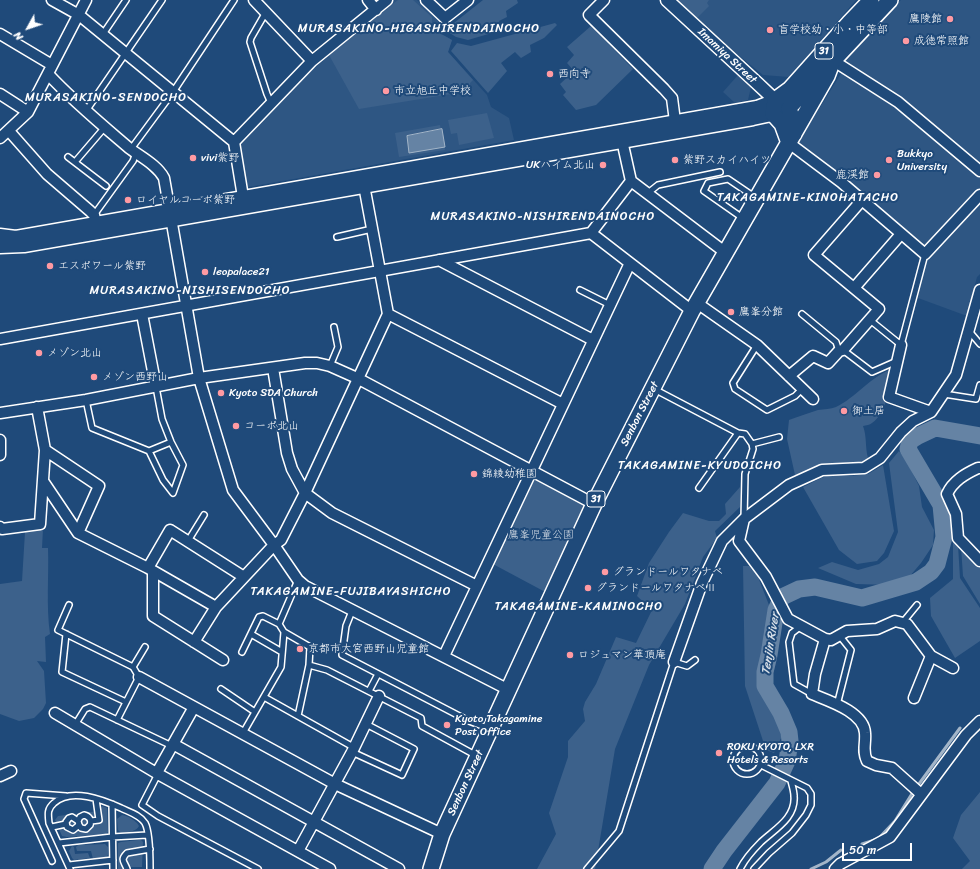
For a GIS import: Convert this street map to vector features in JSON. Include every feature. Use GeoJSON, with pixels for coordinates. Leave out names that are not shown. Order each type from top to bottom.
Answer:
{"type":"FeatureCollection","features":[{"type":"Feature","properties":{"kind":"main road","name":"31"},"geometry":{"type":"LineString","coordinates":[[789,108],[871,0]]}},
{"type":"Feature","properties":{"kind":"main road","name":"31"},"geometry":{"type":"LineString","coordinates":[[774,107],[789,90],[890,0]]}},
{"type":"Feature","properties":{"kind":"main road","name":"31"},"geometry":{"type":"LineString","coordinates":[[791,139],[827,76],[828,56]]}},
{"type":"Feature","properties":{"kind":"main road"},"geometry":{"type":"LineString","coordinates":[[774,107],[791,139]]}},
{"type":"Feature","properties":{"kind":"main road"},"geometry":{"type":"LineString","coordinates":[[789,108],[792,115],[791,139]]}},
{"type":"Feature","properties":{"kind":"main road","name":"Senbon Street"},"geometry":{"type":"LineString","coordinates":[[431,869],[442,834],[594,504],[694,307],[791,139]]}},
{"type":"Feature","properties":{"kind":"street"},"geometry":{"type":"LineString","coordinates":[[52,0],[79,15],[234,142],[244,202]]}},
{"type":"Feature","properties":{"kind":"street"},"geometry":{"type":"LineString","coordinates":[[0,138],[28,112],[86,0]]}},
{"type":"Feature","properties":{"kind":"street"},"geometry":{"type":"LineString","coordinates":[[254,0],[312,61]]}},
{"type":"Feature","properties":{"kind":"street"},"geometry":{"type":"LineString","coordinates":[[368,0],[376,10]]}},
{"type":"Feature","properties":{"kind":"street"},"geometry":{"type":"LineString","coordinates":[[234,142],[312,61],[387,0]]}},
{"type":"Feature","properties":{"kind":"street"},"geometry":{"type":"LineString","coordinates":[[426,0],[445,18],[468,0]]}},
{"type":"Feature","properties":{"kind":"street"},"geometry":{"type":"LineString","coordinates":[[604,0],[589,15],[672,98],[676,127]]}},
{"type":"Feature","properties":{"kind":"street","name":"Imamiya Street"},"geometry":{"type":"LineString","coordinates":[[667,0],[774,107]]}},
{"type":"Feature","properties":{"kind":"street"},"geometry":{"type":"LineString","coordinates":[[0,34],[50,69],[67,95],[164,178],[199,378],[233,490],[298,580],[305,586],[352,611],[509,690]]}},
{"type":"Feature","properties":{"kind":"street"},"geometry":{"type":"LineString","coordinates":[[828,56],[898,102],[980,171]]}},
{"type":"Feature","properties":{"kind":"street"},"geometry":{"type":"LineString","coordinates":[[0,94],[28,112]]}},
{"type":"Feature","properties":{"kind":"street"},"geometry":{"type":"LineString","coordinates":[[0,247],[24,246],[170,215],[621,136],[676,127],[761,118],[774,107],[789,108]]}},
{"type":"Feature","properties":{"kind":"street"},"geometry":{"type":"LineString","coordinates":[[9,131],[47,174],[95,219]]}},
{"type":"Feature","properties":{"kind":"street"},"geometry":{"type":"LineString","coordinates":[[621,136],[631,181],[726,253]]}},
{"type":"Feature","properties":{"kind":"street"},"geometry":{"type":"LineString","coordinates":[[791,139],[925,254],[980,194]]}},
{"type":"Feature","properties":{"kind":"street"},"geometry":{"type":"LineString","coordinates":[[0,339],[591,233],[631,181]]}},
{"type":"Feature","properties":{"kind":"street"},"geometry":{"type":"LineString","coordinates":[[194,642],[216,607],[274,545],[281,540],[305,493],[357,378],[388,314],[363,182]]}},
{"type":"Feature","properties":{"kind":"street"},"geometry":{"type":"LineString","coordinates":[[789,376],[813,356],[828,363],[841,351],[879,309],[814,255],[862,200]]}},
{"type":"Feature","properties":{"kind":"street"},"geometry":{"type":"LineString","coordinates":[[0,235],[16,237],[95,219],[170,215]]}},
{"type":"Feature","properties":{"kind":"street"},"geometry":{"type":"LineString","coordinates":[[591,233],[630,263],[694,307],[757,345],[813,399]]}},
{"type":"Feature","properties":{"kind":"street"},"geometry":{"type":"LineString","coordinates":[[854,288],[901,234]]}},
{"type":"Feature","properties":{"kind":"street"},"geometry":{"type":"LineString","coordinates":[[439,260],[593,340]]}},
{"type":"Feature","properties":{"kind":"street"},"geometry":{"type":"LineString","coordinates":[[444,656],[630,263]]}},
{"type":"Feature","properties":{"kind":"street"},"geometry":{"type":"LineString","coordinates":[[674,662],[702,583],[722,541],[744,518],[789,485],[822,470],[864,468],[880,458],[901,432],[913,421],[931,412],[956,375],[980,290]]}},
{"type":"Feature","properties":{"kind":"street"},"geometry":{"type":"LineString","coordinates":[[142,314],[156,387]]}},
{"type":"Feature","properties":{"kind":"street"},"geometry":{"type":"LineString","coordinates":[[388,314],[563,404]]}},
{"type":"Feature","properties":{"kind":"street"},"geometry":{"type":"LineString","coordinates":[[900,345],[889,397],[931,412]]}},
{"type":"Feature","properties":{"kind":"street"},"geometry":{"type":"LineString","coordinates":[[0,413],[86,400],[199,378],[317,363],[330,366],[357,378],[594,504]]}},
{"type":"Feature","properties":{"kind":"street"},"geometry":{"type":"LineString","coordinates":[[273,368],[287,453],[292,469],[305,493],[332,513],[477,586]]}},
{"type":"Feature","properties":{"kind":"street"},"geometry":{"type":"LineString","coordinates":[[0,527],[2,529],[40,524],[45,450],[37,407]]}},
{"type":"Feature","properties":{"kind":"street"},"geometry":{"type":"LineString","coordinates":[[0,440],[0,455]]}},
{"type":"Feature","properties":{"kind":"street"},"geometry":{"type":"LineString","coordinates":[[45,450],[99,486],[78,533]]}},
{"type":"Feature","properties":{"kind":"street"},"geometry":{"type":"LineString","coordinates":[[980,468],[966,474],[950,486],[947,494],[956,514],[958,538],[980,561]]}},
{"type":"Feature","properties":{"kind":"street"},"geometry":{"type":"LineString","coordinates":[[43,481],[78,533],[150,570],[216,607]]}},
{"type":"Feature","properties":{"kind":"street"},"geometry":{"type":"LineString","coordinates":[[744,518],[739,541],[766,577],[788,619],[825,639],[831,640],[847,631],[877,629],[895,621],[903,622],[907,624],[931,656],[953,668]]}},
{"type":"Feature","properties":{"kind":"street"},"geometry":{"type":"LineString","coordinates":[[223,660],[153,616],[150,570],[170,530],[244,577]]}},
{"type":"Feature","properties":{"kind":"street"},"geometry":{"type":"LineString","coordinates":[[825,639],[815,674],[812,694],[855,715],[865,731],[866,741],[864,755],[867,761],[892,768],[921,794]]}},
{"type":"Feature","properties":{"kind":"street"},"geometry":{"type":"LineString","coordinates":[[914,698],[931,656]]}},
{"type":"Feature","properties":{"kind":"street"},"geometry":{"type":"LineString","coordinates":[[139,677],[335,784],[442,834]]}},
{"type":"Feature","properties":{"kind":"street"},"geometry":{"type":"LineString","coordinates":[[298,851],[354,750],[379,696]]}},
{"type":"Feature","properties":{"kind":"street"},"geometry":{"type":"LineString","coordinates":[[158,774],[194,707]]}},
{"type":"Feature","properties":{"kind":"street"},"geometry":{"type":"LineString","coordinates":[[55,713],[158,774],[330,869]]}},
{"type":"Feature","properties":{"kind":"street"},"geometry":{"type":"LineString","coordinates":[[835,869],[840,864],[890,837],[966,735],[980,721]]}},
{"type":"Feature","properties":{"kind":"street"},"geometry":{"type":"LineString","coordinates":[[173,745],[399,869]]}},
{"type":"Feature","properties":{"kind":"street"},"geometry":{"type":"LineString","coordinates":[[0,776],[11,771]]}},
{"type":"Feature","properties":{"kind":"lane"},"geometry":{"type":"LineString","coordinates":[[103,34],[126,0]]}},
{"type":"Feature","properties":{"kind":"lane"},"geometry":{"type":"LineString","coordinates":[[86,111],[162,0]]}},
{"type":"Feature","properties":{"kind":"lane"},"geometry":{"type":"LineString","coordinates":[[95,219],[133,161],[134,151],[234,0]]}},
{"type":"Feature","properties":{"kind":"lane"},"geometry":{"type":"LineString","coordinates":[[266,12],[250,42],[271,103]]}},
{"type":"Feature","properties":{"kind":"lane"},"geometry":{"type":"LineString","coordinates":[[75,162],[105,127]]}},
{"type":"Feature","properties":{"kind":"lane"},"geometry":{"type":"LineString","coordinates":[[68,157],[106,186]]}},
{"type":"Feature","properties":{"kind":"lane"},"geometry":{"type":"LineString","coordinates":[[648,194],[658,184],[720,172]]}},
{"type":"Feature","properties":{"kind":"lane"},"geometry":{"type":"LineString","coordinates":[[745,220],[704,191],[708,183],[728,179],[757,199]]}},
{"type":"Feature","properties":{"kind":"lane"},"geometry":{"type":"LineString","coordinates":[[336,237],[372,229]]}},
{"type":"Feature","properties":{"kind":"lane"},"geometry":{"type":"LineString","coordinates":[[870,320],[900,345],[925,254]]}},
{"type":"Feature","properties":{"kind":"lane"},"geometry":{"type":"LineString","coordinates":[[580,290],[610,305]]}},
{"type":"Feature","properties":{"kind":"lane"},"geometry":{"type":"LineString","coordinates":[[802,314],[836,342],[841,351],[872,372],[897,361]]}},
{"type":"Feature","properties":{"kind":"lane"},"geometry":{"type":"LineString","coordinates":[[330,366],[338,347],[334,327]]}},
{"type":"Feature","properties":{"kind":"lane"},"geometry":{"type":"LineString","coordinates":[[969,331],[980,344]]}},
{"type":"Feature","properties":{"kind":"lane"},"geometry":{"type":"LineString","coordinates":[[757,345],[733,383],[735,389],[767,410],[795,396],[802,389]]}},
{"type":"Feature","properties":{"kind":"lane"},"geometry":{"type":"LineString","coordinates":[[944,394],[976,399],[980,385]]}},
{"type":"Feature","properties":{"kind":"lane"},"geometry":{"type":"LineString","coordinates":[[86,400],[92,428],[149,451],[163,480],[173,493],[183,465],[171,442],[162,419],[156,387]]}},
{"type":"Feature","properties":{"kind":"lane"},"geometry":{"type":"LineString","coordinates":[[653,388],[738,433],[746,434],[754,449],[745,474],[744,518]]}},
{"type":"Feature","properties":{"kind":"lane"},"geometry":{"type":"LineString","coordinates":[[699,488],[738,433]]}},
{"type":"Feature","properties":{"kind":"lane"},"geometry":{"type":"LineString","coordinates":[[752,444],[779,437]]}},
{"type":"Feature","properties":{"kind":"lane"},"geometry":{"type":"LineString","coordinates":[[149,451],[171,442]]}},
{"type":"Feature","properties":{"kind":"lane"},"geometry":{"type":"LineString","coordinates":[[188,541],[204,515]]}},
{"type":"Feature","properties":{"kind":"lane"},"geometry":{"type":"LineString","coordinates":[[279,624],[298,580]]}},
{"type":"Feature","properties":{"kind":"lane"},"geometry":{"type":"LineString","coordinates":[[903,622],[917,604]]}},
{"type":"Feature","properties":{"kind":"lane"},"geometry":{"type":"LineString","coordinates":[[69,605],[58,630],[133,667],[139,677],[117,720]]}},
{"type":"Feature","properties":{"kind":"lane"},"geometry":{"type":"LineString","coordinates":[[352,611],[346,626],[342,655],[469,721],[491,729]]}},
{"type":"Feature","properties":{"kind":"lane"},"geometry":{"type":"LineString","coordinates":[[242,652],[259,618],[263,616],[279,624],[284,632],[310,647],[309,665],[298,716]]}},
{"type":"Feature","properties":{"kind":"lane"},"geometry":{"type":"LineString","coordinates":[[800,626],[792,633],[789,642],[794,684],[812,694]]}},
{"type":"Feature","properties":{"kind":"lane"},"geometry":{"type":"LineString","coordinates":[[243,733],[281,667],[284,632]]}},
{"type":"Feature","properties":{"kind":"lane"},"geometry":{"type":"LineString","coordinates":[[66,634],[62,672],[126,702]]}},
{"type":"Feature","properties":{"kind":"lane"},"geometry":{"type":"LineString","coordinates":[[251,634],[282,652]]}},
{"type":"Feature","properties":{"kind":"lane"},"geometry":{"type":"LineString","coordinates":[[837,705],[851,650],[839,635]]}},
{"type":"Feature","properties":{"kind":"lane"},"geometry":{"type":"LineString","coordinates":[[133,667],[145,647]]}},
{"type":"Feature","properties":{"kind":"lane"},"geometry":{"type":"LineString","coordinates":[[587,869],[619,831],[674,662],[687,666],[695,660]]}},
{"type":"Feature","properties":{"kind":"lane"},"geometry":{"type":"LineString","coordinates":[[309,665],[327,670],[421,718],[422,726],[478,756]]}},
{"type":"Feature","properties":{"kind":"lane"},"geometry":{"type":"LineString","coordinates":[[369,691],[378,674]]}},
{"type":"Feature","properties":{"kind":"lane"},"geometry":{"type":"LineString","coordinates":[[222,689],[255,712]]}},
{"type":"Feature","properties":{"kind":"lane"},"geometry":{"type":"LineString","coordinates":[[264,697],[354,750],[402,775],[414,749],[366,724]]}},
{"type":"Feature","properties":{"kind":"lane"},"geometry":{"type":"LineString","coordinates":[[75,725],[85,709],[90,707],[173,745]]}},
{"type":"Feature","properties":{"kind":"lane"},"geometry":{"type":"LineString","coordinates":[[744,746],[752,747],[758,751],[761,758],[761,765],[757,771],[750,774],[743,774],[737,770],[733,763],[734,756],[738,749],[744,746]]}},
{"type":"Feature","properties":{"kind":"lane"},"geometry":{"type":"LineString","coordinates":[[754,869],[769,853],[792,834],[811,805],[811,794],[807,788],[761,765]]}},
{"type":"Feature","properties":{"kind":"lane"},"geometry":{"type":"LineString","coordinates":[[158,774],[142,805],[158,816],[258,869]]}},
{"type":"Feature","properties":{"kind":"lane"},"geometry":{"type":"LineString","coordinates":[[740,869],[743,862],[761,842],[783,823],[791,812],[794,797],[791,781]]}},
{"type":"Feature","properties":{"kind":"lane"},"geometry":{"type":"LineString","coordinates":[[52,861],[24,799],[26,793],[80,796],[96,799],[112,804],[139,817],[145,823],[150,849],[150,869]]}},
{"type":"Feature","properties":{"kind":"lane"},"geometry":{"type":"LineString","coordinates":[[67,796],[57,800],[49,808],[48,815],[69,867],[113,860]]}},
{"type":"Feature","properties":{"kind":"lane"},"geometry":{"type":"LineString","coordinates":[[66,824],[69,818],[72,817],[79,823],[81,828],[86,829],[91,822],[99,820],[96,799]]}},
{"type":"Feature","properties":{"kind":"lane"},"geometry":{"type":"LineString","coordinates":[[112,804],[113,869]]}},
{"type":"Feature","properties":{"kind":"lane"},"geometry":{"type":"LineString","coordinates":[[66,824],[71,830],[76,829],[80,817],[84,815],[89,818],[91,822]]}},
{"type":"Feature","properties":{"kind":"lane"},"geometry":{"type":"LineString","coordinates":[[52,827],[66,824]]}},
{"type":"Feature","properties":{"kind":"lane"},"geometry":{"type":"LineString","coordinates":[[59,843],[147,835]]}},
{"type":"Feature","properties":{"kind":"lane"},"geometry":{"type":"LineString","coordinates":[[128,869],[123,860],[123,857],[127,853],[150,849]]}},
{"type":"Feature","properties":{"kind":"shaded area","name":"市立旭丘中学校"},"geometry":{"type":"Polygon","coordinates":[[[395,0],[417,0],[444,27],[438,32],[452,40],[448,52],[487,95],[491,107],[509,118],[514,140],[243,188],[238,156],[239,140],[292,87],[395,0]]]}},
{"type":"Feature","properties":{"kind":"shaded area","name":"盲学校幼・小・中等部"},"geometry":{"type":"Polygon","coordinates":[[[678,0],[856,0],[789,77],[763,75],[722,42],[678,0]]]}},
{"type":"Feature","properties":{"kind":"shaded area","name":"Bukkyo University"},"geometry":{"type":"Polygon","coordinates":[[[901,0],[980,0],[980,163],[901,98],[843,61],[854,47],[901,0]]]}},
{"type":"Feature","properties":{"kind":"shaded area","name":"Bukkyo University"},"geometry":{"type":"Polygon","coordinates":[[[842,72],[898,106],[980,175],[980,191],[925,252],[796,146],[842,72]]]}},
{"type":"Feature","properties":{"kind":"shaded area"},"geometry":{"type":"Polygon","coordinates":[[[738,75],[751,87],[748,100],[735,103],[723,92],[738,75]]]}},
{"type":"Feature","properties":{"kind":"shaded area"},"geometry":{"type":"Polygon","coordinates":[[[442,129],[445,147],[409,153],[407,136],[442,129]]]}},
{"type":"Feature","properties":{"kind":"shaded area"},"geometry":{"type":"Polygon","coordinates":[[[980,198],[980,274],[977,277],[967,316],[918,298],[925,258],[980,198]]]}},
{"type":"Feature","properties":{"kind":"green space"},"geometry":{"type":"Polygon","coordinates":[[[398,0],[413,0],[432,17],[432,29],[452,40],[448,52],[473,80],[470,83],[470,91],[359,109],[329,55],[398,0]]]}},
{"type":"Feature","properties":{"kind":"green space"},"geometry":{"type":"Polygon","coordinates":[[[483,0],[517,0],[518,3],[506,11],[507,17],[499,21],[502,30],[468,40],[456,37],[445,30],[483,0]]]}},
{"type":"Feature","properties":{"kind":"green space"},"geometry":{"type":"Polygon","coordinates":[[[678,0],[709,0],[707,3],[709,6],[697,18],[678,0]]]}},
{"type":"Feature","properties":{"kind":"green space"},"geometry":{"type":"Polygon","coordinates":[[[555,23],[557,25],[544,38],[530,45],[531,52],[521,58],[515,52],[501,63],[507,71],[488,93],[451,51],[457,43],[471,46],[555,23]]]}},
{"type":"Feature","properties":{"kind":"green space"},"geometry":{"type":"Polygon","coordinates":[[[591,26],[633,69],[596,105],[576,110],[563,95],[566,92],[560,84],[574,71],[567,63],[574,55],[567,47],[591,26]]]}},
{"type":"Feature","properties":{"kind":"green space"},"geometry":{"type":"Polygon","coordinates":[[[487,113],[494,138],[459,145],[457,133],[451,134],[448,120],[487,113]]]}},
{"type":"Feature","properties":{"kind":"green space"},"geometry":{"type":"Polygon","coordinates":[[[440,125],[445,150],[399,157],[395,133],[440,125]]]}},
{"type":"Feature","properties":{"kind":"green space"},"geometry":{"type":"Polygon","coordinates":[[[893,369],[887,398],[881,413],[871,424],[863,426],[868,458],[863,464],[795,475],[787,439],[789,420],[818,410],[836,407],[851,398],[877,376],[893,369]]]}},
{"type":"Feature","properties":{"kind":"green space"},"geometry":{"type":"Polygon","coordinates":[[[899,451],[906,460],[919,486],[922,507],[934,530],[933,545],[921,563],[910,576],[889,585],[856,584],[818,568],[832,562],[858,570],[879,564],[888,557],[898,532],[889,463],[899,451]]]}},
{"type":"Feature","properties":{"kind":"green space"},"geometry":{"type":"Polygon","coordinates":[[[883,465],[894,531],[884,553],[877,561],[857,564],[839,550],[803,487],[833,474],[850,476],[868,474],[883,465]]]}},
{"type":"Feature","properties":{"kind":"green space","name":"鷹峯児童公園"},"geometry":{"type":"Polygon","coordinates":[[[533,478],[538,478],[585,505],[588,512],[549,594],[491,563],[533,478]]]}},
{"type":"Feature","properties":{"kind":"green space"},"geometry":{"type":"Polygon","coordinates":[[[740,487],[740,507],[715,531],[717,538],[703,557],[685,604],[649,665],[615,749],[595,869],[537,869],[556,834],[549,813],[568,757],[568,741],[585,721],[583,709],[585,702],[596,684],[616,637],[636,643],[652,610],[637,596],[649,563],[683,513],[709,521],[719,521],[726,514],[725,504],[740,487]]]}},
{"type":"Feature","properties":{"kind":"green space"},"geometry":{"type":"Polygon","coordinates":[[[43,529],[42,548],[48,548],[48,601],[50,634],[45,637],[46,662],[37,661],[44,671],[46,703],[43,709],[34,718],[19,721],[0,714],[0,584],[22,581],[25,532],[43,529]]]}},
{"type":"Feature","properties":{"kind":"green space"},"geometry":{"type":"Polygon","coordinates":[[[953,540],[958,545],[960,578],[980,608],[980,641],[955,658],[931,616],[930,598],[953,579],[953,540]]]}},
{"type":"Feature","properties":{"kind":"green space"},"geometry":{"type":"Polygon","coordinates":[[[961,547],[980,567],[980,604],[963,576],[961,547]]]}},
{"type":"Feature","properties":{"kind":"green space"},"geometry":{"type":"Polygon","coordinates":[[[743,566],[749,566],[758,577],[769,605],[769,630],[762,684],[784,732],[774,753],[766,750],[745,686],[743,566]]]}},
{"type":"Feature","properties":{"kind":"green space"},"geometry":{"type":"Polygon","coordinates":[[[980,792],[980,869],[962,869],[970,861],[953,838],[961,815],[980,792]]]}},
{"type":"Feature","properties":{"kind":"green space"},"geometry":{"type":"Polygon","coordinates":[[[102,806],[107,808],[108,832],[106,834],[67,837],[62,836],[55,820],[58,816],[99,811],[102,806]]]}},
{"type":"Feature","properties":{"kind":"green space"},"geometry":{"type":"Polygon","coordinates":[[[122,815],[134,820],[139,826],[138,828],[121,833],[118,830],[117,819],[122,815]]]}},
{"type":"Feature","properties":{"kind":"green space"},"geometry":{"type":"Polygon","coordinates":[[[141,840],[143,842],[142,867],[118,869],[118,843],[141,840]]]}},
{"type":"Feature","properties":{"kind":"green space"},"geometry":{"type":"Polygon","coordinates":[[[105,844],[108,847],[108,855],[105,858],[93,859],[91,851],[77,851],[76,847],[78,845],[105,844]]]}},
{"type":"Feature","properties":{"kind":"green space"},"geometry":{"type":"Polygon","coordinates":[[[72,846],[74,847],[75,854],[88,853],[90,858],[74,860],[69,851],[72,846]]]}},
{"type":"Feature","properties":{"kind":"waterway","name":"Tenjin River"},"geometry":{"type":"LineString","coordinates":[[712,869],[724,851],[777,783],[787,761],[790,741],[789,732],[781,713],[765,686],[765,672],[776,610],[782,597],[799,589],[815,587],[862,598],[916,582],[931,572],[937,564],[944,537],[941,505],[908,449],[910,441],[935,428],[980,436]]}},
{"type":"Feature","properties":{"kind":"waterway"},"geometry":{"type":"LineString","coordinates":[[862,844],[878,839],[895,821],[913,792],[960,728]]}},
{"type":"Feature","properties":{"kind":"waterway"},"geometry":{"type":"LineString","coordinates":[[811,869],[826,862],[841,850]]}},
{"type":"Feature","properties":{"kind":"place","name":"鷹陵館"},"geometry":{"type":"Point","coordinates":[950,19]}},
{"type":"Feature","properties":{"kind":"place","name":"盲学校幼・小・中等部"},"geometry":{"type":"Point","coordinates":[770,30]}},
{"type":"Feature","properties":{"kind":"place","name":"成徳常照館"},"geometry":{"type":"Point","coordinates":[906,41]}},
{"type":"Feature","properties":{"kind":"place","name":"西向寺"},"geometry":{"type":"Point","coordinates":[550,74]}},
{"type":"Feature","properties":{"kind":"place","name":"市立旭丘中学校"},"geometry":{"type":"Point","coordinates":[386,91]}},
{"type":"Feature","properties":{"kind":"place","name":"vivi紫野"},"geometry":{"type":"Point","coordinates":[193,158]}},
{"type":"Feature","properties":{"kind":"place","name":"紫野スカイハイツ"},"geometry":{"type":"Point","coordinates":[675,160]}},
{"type":"Feature","properties":{"kind":"place","name":"Bukkyo University"},"geometry":{"type":"Point","coordinates":[889,160]}},
{"type":"Feature","properties":{"kind":"place","name":"UKハイム北山"},"geometry":{"type":"Point","coordinates":[603,165]}},
{"type":"Feature","properties":{"kind":"place","name":"鹿渓館"},"geometry":{"type":"Point","coordinates":[877,175]}},
{"type":"Feature","properties":{"kind":"place","name":"ロイヤルコーポ紫野"},"geometry":{"type":"Point","coordinates":[128,200]}},
{"type":"Feature","properties":{"kind":"place","name":"エスポワール紫野"},"geometry":{"type":"Point","coordinates":[50,266]}},
{"type":"Feature","properties":{"kind":"place","name":"leopalace21"},"geometry":{"type":"Point","coordinates":[205,272]}},
{"type":"Feature","properties":{"kind":"place","name":"鷹峯分館"},"geometry":{"type":"Point","coordinates":[731,312]}},
{"type":"Feature","properties":{"kind":"place","name":"メゾン北山"},"geometry":{"type":"Point","coordinates":[39,353]}},
{"type":"Feature","properties":{"kind":"place","name":"メゾン西野山"},"geometry":{"type":"Point","coordinates":[94,377]}},
{"type":"Feature","properties":{"kind":"place","name":"Kyoto SDA Church"},"geometry":{"type":"Point","coordinates":[221,393]}},
{"type":"Feature","properties":{"kind":"place","name":"御土居"},"geometry":{"type":"Point","coordinates":[844,411]}},
{"type":"Feature","properties":{"kind":"place","name":"コーポ北山"},"geometry":{"type":"Point","coordinates":[236,426]}},
{"type":"Feature","properties":{"kind":"place","name":"錦綾幼稚園"},"geometry":{"type":"Point","coordinates":[474,474]}},
{"type":"Feature","properties":{"kind":"place","name":"グランドールワタナベ"},"geometry":{"type":"Point","coordinates":[605,572]}},
{"type":"Feature","properties":{"kind":"place","name":"グランドールワタナベⅡ"},"geometry":{"type":"Point","coordinates":[588,588]}},
{"type":"Feature","properties":{"kind":"place","name":"京都市大宮西野山児童館"},"geometry":{"type":"Point","coordinates":[300,649]}},
{"type":"Feature","properties":{"kind":"place","name":"ロジュマン華頂庵"},"geometry":{"type":"Point","coordinates":[570,655]}},
{"type":"Feature","properties":{"kind":"place","name":"Kyoto Takagamine Post Office"},"geometry":{"type":"Point","coordinates":[447,725]}},
{"type":"Feature","properties":{"kind":"place","name":"ROKU KYOTO, LXR Hotels & Resorts"},"geometry":{"type":"Point","coordinates":[719,753]}},
{"type":"Feature","properties":{"kind":"district","name":"MURASAKINO-HIGASHIRENDAINOCHO"},"geometry":{"type":"Point","coordinates":[419,29]}},
{"type":"Feature","properties":{"kind":"district","name":"MURASAKINO-SENDOCHO"},"geometry":{"type":"Point","coordinates":[106,98]}},
{"type":"Feature","properties":{"kind":"district","name":"TAKAGAMINE-KINOHATACHO"},"geometry":{"type":"Point","coordinates":[808,198]}},
{"type":"Feature","properties":{"kind":"district","name":"MURASAKINO-NISHIRENDAINOCHO"},"geometry":{"type":"Point","coordinates":[543,217]}},
{"type":"Feature","properties":{"kind":"district","name":"MURASAKINO-NISHISENDOCHO"},"geometry":{"type":"Point","coordinates":[190,291]}},
{"type":"Feature","properties":{"kind":"district","name":"TAKAGAMINE-KYUDOICHO"},"geometry":{"type":"Point","coordinates":[700,466]}},
{"type":"Feature","properties":{"kind":"district","name":"TAKAGAMINE-FUJIBAYASHICHO"},"geometry":{"type":"Point","coordinates":[351,592]}},
{"type":"Feature","properties":{"kind":"district","name":"TAKAGAMINE-KAMINOCHO"},"geometry":{"type":"Point","coordinates":[579,607]}}]}
